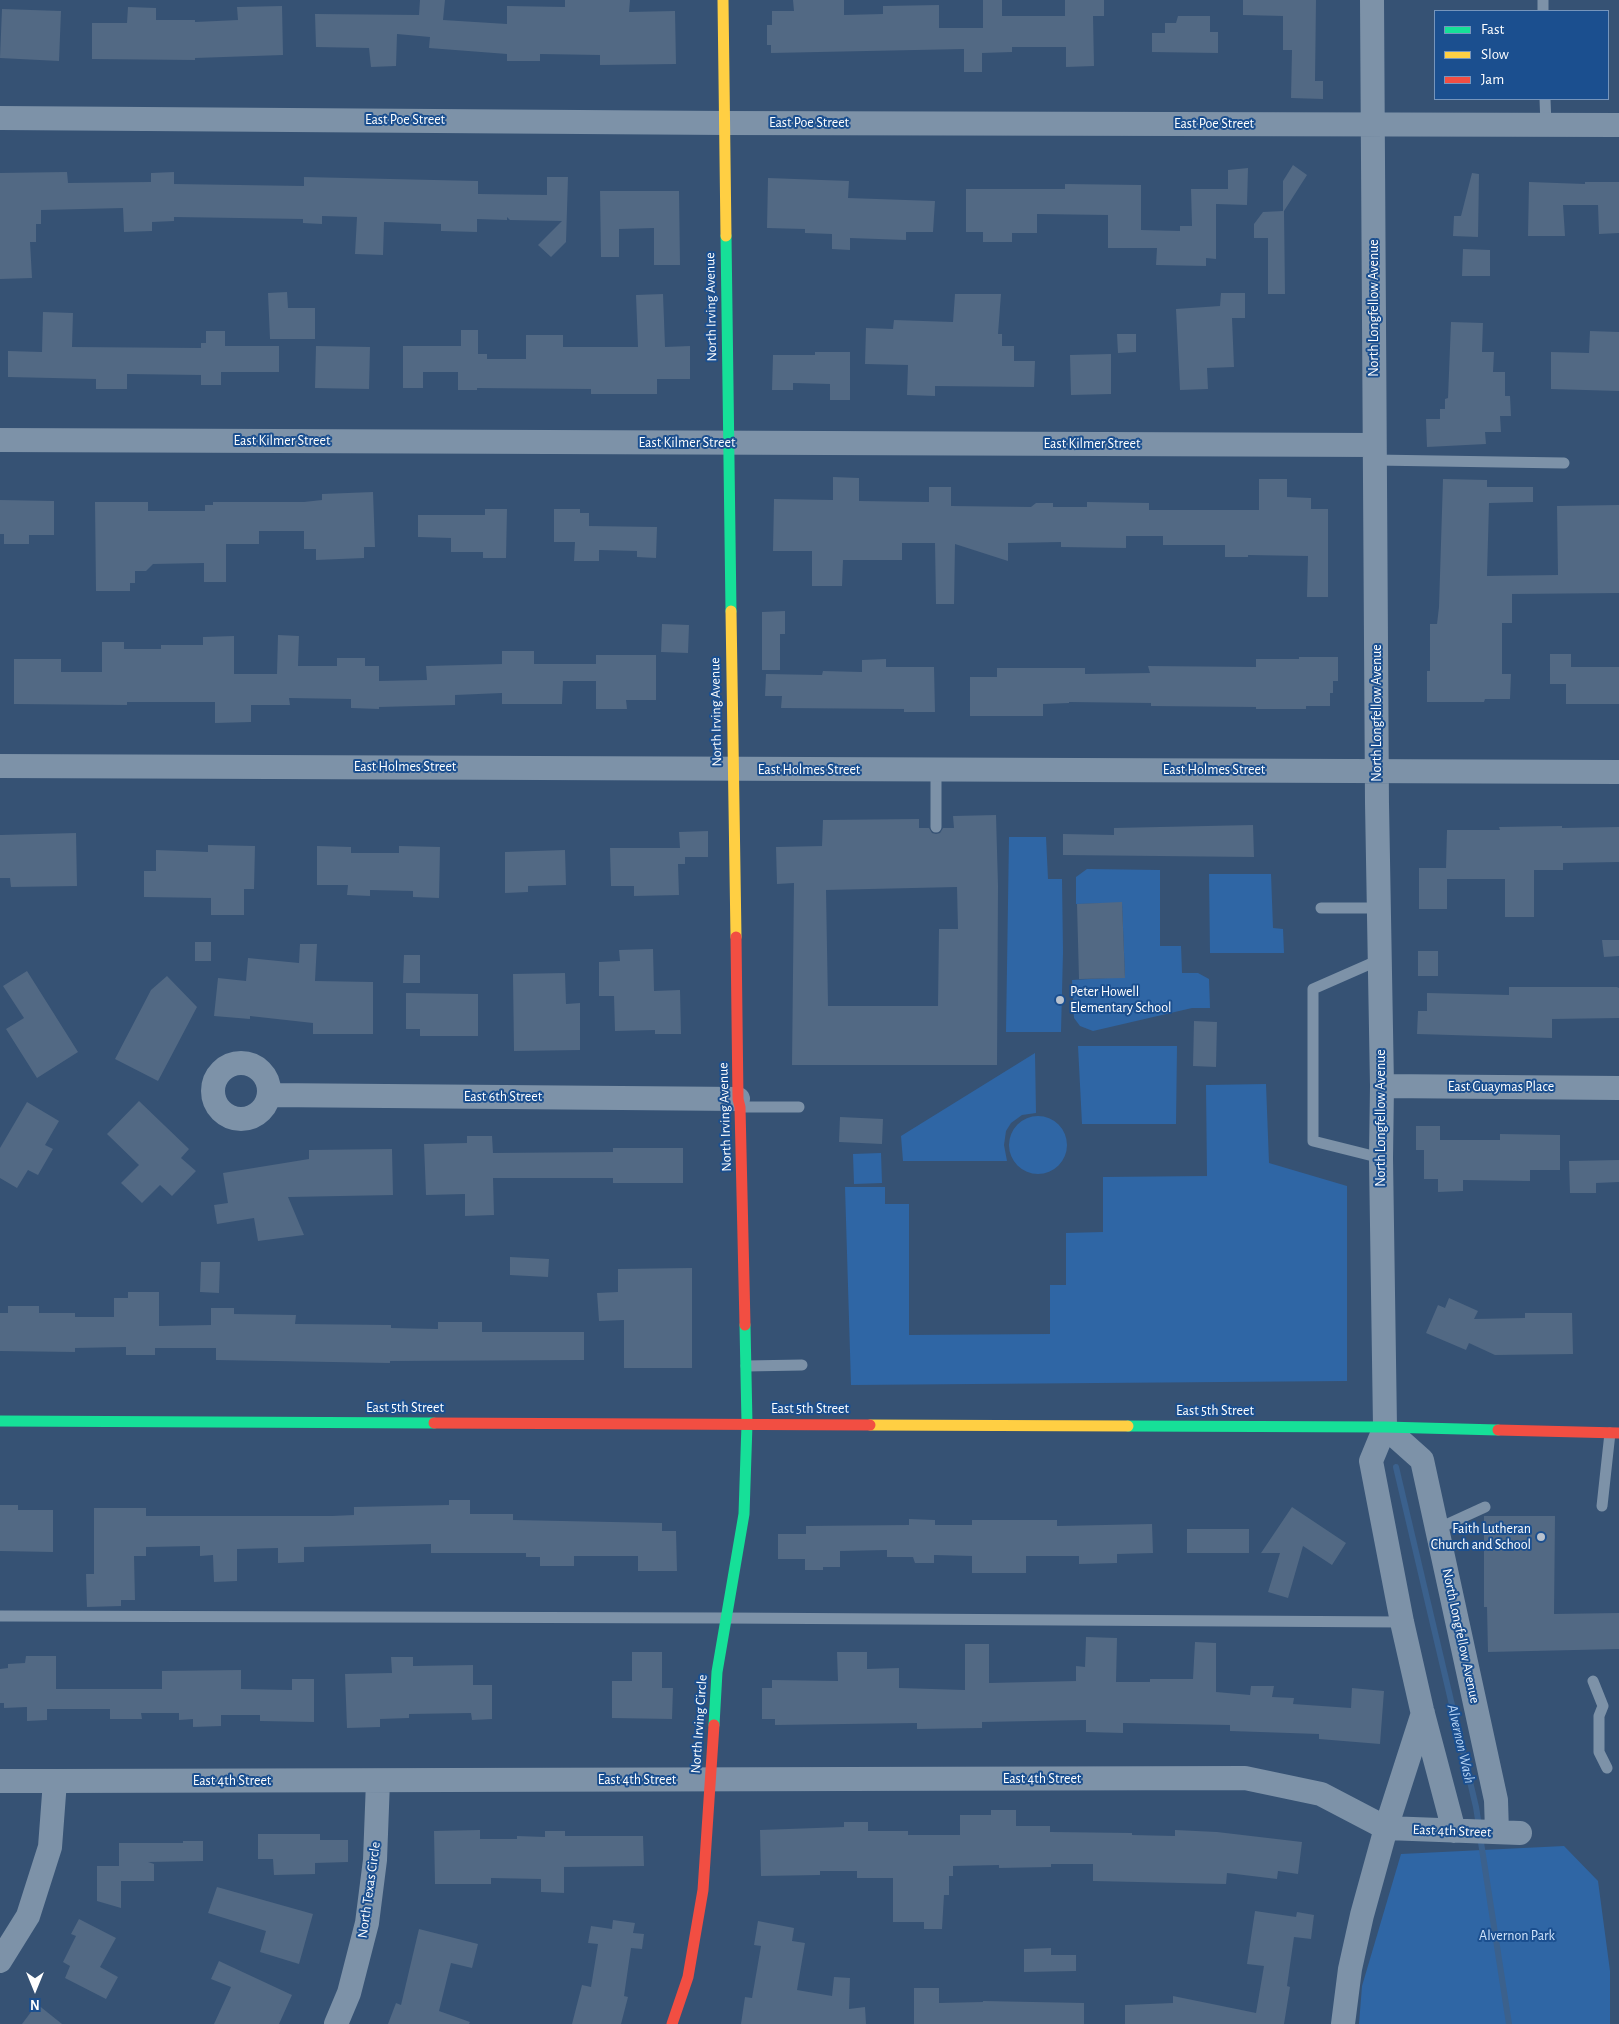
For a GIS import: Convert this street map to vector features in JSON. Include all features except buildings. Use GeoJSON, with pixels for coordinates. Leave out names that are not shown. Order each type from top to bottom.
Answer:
{"type":"FeatureCollection","features":[{"type":"Feature","properties":{"kind":"street","name":"North Irving Avenue"},"geometry":{"type":"LineString","coordinates":[[724,0],[732,770],[747,1424]]}},
{"type":"Feature","properties":{"kind":"street","name":"North Longfellow Avenue"},"geometry":{"type":"LineString","coordinates":[[1372,0],[1378,908],[1382,1086],[1381,1158],[1385,1427],[1371,1461],[1402,1622],[1423,1713],[1454,1831]]}},
{"type":"Feature","properties":{"kind":"street","name":"East Poe Street"},"geometry":{"type":"LineString","coordinates":[[0,118],[725,123],[1619,125]]}},
{"type":"Feature","properties":{"kind":"street","name":"East Kilmer Street"},"geometry":{"type":"LineString","coordinates":[[0,440],[728,443],[1374,453]]}},
{"type":"Feature","properties":{"kind":"street","name":"East Holmes Street"},"geometry":{"type":"LineString","coordinates":[[0,766],[1619,772]]}},
{"type":"Feature","properties":{"kind":"street","name":"East Guaymas Place"},"geometry":{"type":"LineString","coordinates":[[1382,1086],[1619,1088]]}},
{"type":"Feature","properties":{"kind":"street","name":"East 6th Street"},"geometry":{"type":"LineString","coordinates":[[269,1095],[739,1103]]}},
{"type":"Feature","properties":{"kind":"street","name":"East 5th Street"},"geometry":{"type":"LineString","coordinates":[[0,1421],[1385,1427],[1615,1433]]}},
{"type":"Feature","properties":{"kind":"street","name":"North Irving Circle"},"geometry":{"type":"LineString","coordinates":[[672,2024],[688,1977],[703,1890],[717,1672],[744,1514],[747,1424]]}},
{"type":"Feature","properties":{"kind":"street","name":"North Longfellow Avenue"},"geometry":{"type":"LineString","coordinates":[[1385,1427],[1422,1460],[1496,1800],[1497,1832]]}},
{"type":"Feature","properties":{"kind":"street"},"geometry":{"type":"LineString","coordinates":[[1343,2024],[1350,1969],[1362,1915],[1386,1828],[1423,1713]]}},
{"type":"Feature","properties":{"kind":"street","name":"East 4th Street"},"geometry":{"type":"LineString","coordinates":[[0,1781],[1245,1778],[1321,1794],[1386,1828],[1520,1833]]}},
{"type":"Feature","properties":{"kind":"street"},"geometry":{"type":"LineString","coordinates":[[0,1961],[28,1916],[50,1847],[55,1781]]}},
{"type":"Feature","properties":{"kind":"street","name":"North Texas Circle"},"geometry":{"type":"LineString","coordinates":[[336,2024],[349,1993],[367,1923],[375,1860],[378,1781]]}},
{"type":"Feature","properties":{"kind":"lane"},"geometry":{"type":"LineString","coordinates":[[1545,100],[1546,125]]}},
{"type":"Feature","properties":{"kind":"lane"},"geometry":{"type":"LineString","coordinates":[[1374,453],[1564,463]]}},
{"type":"Feature","properties":{"kind":"lane"},"geometry":{"type":"LineString","coordinates":[[936,770],[936,827]]}},
{"type":"Feature","properties":{"kind":"lane"},"geometry":{"type":"LineString","coordinates":[[1321,908],[1378,908]]}},
{"type":"Feature","properties":{"kind":"lane"},"geometry":{"type":"LineString","coordinates":[[1380,960],[1313,989],[1313,1141],[1381,1158]]}},
{"type":"Feature","properties":{"kind":"lane"},"geometry":{"type":"LineString","coordinates":[[739,1103],[799,1108]]}},
{"type":"Feature","properties":{"kind":"lane"},"geometry":{"type":"LineString","coordinates":[[746,1366],[802,1364]]}},
{"type":"Feature","properties":{"kind":"lane"},"geometry":{"type":"LineString","coordinates":[[1602,1506],[1615,1433]]}},
{"type":"Feature","properties":{"kind":"lane"},"geometry":{"type":"LineString","coordinates":[[1437,1529],[1485,1507]]}},
{"type":"Feature","properties":{"kind":"lane"},"geometry":{"type":"LineString","coordinates":[[0,1616],[1402,1622]]}},
{"type":"Feature","properties":{"kind":"lane"},"geometry":{"type":"LineString","coordinates":[[1593,1680],[1603,1706],[1598,1716],[1599,1752],[1607,1768]]}},
{"type":"Feature","properties":{"kind":"green space"},"geometry":{"type":"Polygon","coordinates":[[[1009,837],[1046,837],[1048,879],[1062,879],[1061,1032],[1006,1032],[1009,837]]]}},
{"type":"Feature","properties":{"kind":"green space"},"geometry":{"type":"Polygon","coordinates":[[[1087,869],[1160,870],[1160,946],[1181,946],[1182,973],[1198,973],[1209,979],[1210,1008],[1192,1008],[1093,1031],[1080,1026],[1074,1018],[1072,980],[1125,977],[1122,903],[1076,904],[1076,877],[1087,869]]]}},
{"type":"Feature","properties":{"kind":"green space"},"geometry":{"type":"Polygon","coordinates":[[[1209,874],[1271,874],[1273,928],[1283,929],[1284,953],[1210,953],[1209,874]]]}},
{"type":"Feature","properties":{"kind":"green space"},"geometry":{"type":"Polygon","coordinates":[[[1078,1046],[1177,1046],[1176,1124],[1082,1124],[1078,1046]]]}},
{"type":"Feature","properties":{"kind":"green space"},"geometry":{"type":"Polygon","coordinates":[[[1035,1053],[1036,1113],[1022,1115],[1011,1123],[1006,1131],[1004,1145],[1007,1161],[903,1161],[901,1136],[1035,1053]]]}},
{"type":"Feature","properties":{"kind":"green space"},"geometry":{"type":"Polygon","coordinates":[[[1266,1084],[1269,1163],[1347,1186],[1347,1381],[851,1385],[845,1187],[885,1187],[885,1204],[909,1204],[909,1335],[1050,1334],[1050,1285],[1066,1285],[1066,1233],[1103,1232],[1103,1177],[1207,1176],[1206,1085],[1266,1084]]]}},
{"type":"Feature","properties":{"kind":"green space"},"geometry":{"type":"Polygon","coordinates":[[[1038,1116],[1054,1121],[1062,1129],[1067,1145],[1062,1161],[1054,1169],[1038,1174],[1022,1169],[1014,1161],[1009,1145],[1014,1129],[1022,1121],[1038,1116]]]}},
{"type":"Feature","properties":{"kind":"green space"},"geometry":{"type":"Polygon","coordinates":[[[881,1153],[882,1183],[854,1184],[853,1154],[881,1153]]]}},
{"type":"Feature","properties":{"kind":"green space","name":"Alvernon Park"},"geometry":{"type":"Polygon","coordinates":[[[1564,1846],[1598,1881],[1610,1971],[1610,2024],[1359,2024],[1362,1986],[1401,1854],[1564,1846]]]}},
{"type":"Feature","properties":{"kind":"waterway","name":"Alvernon Wash"},"geometry":{"type":"LineString","coordinates":[[1396,1467],[1479,1826]]}},
{"type":"Feature","properties":{"kind":"waterway","name":"Alvernon Wash"},"geometry":{"type":"LineString","coordinates":[[1480,1836],[1509,2024]]}},
{"type":"Feature","properties":{"kind":"traffic: fast"},"geometry":{"type":"LineString","coordinates":[[726,236],[731,611]]}},
{"type":"Feature","properties":{"kind":"traffic: fast"},"geometry":{"type":"LineString","coordinates":[[714,1725],[717,1672],[744,1514],[747,1424],[745,1325]]}},
{"type":"Feature","properties":{"kind":"traffic: fast"},"geometry":{"type":"LineString","coordinates":[[0,1421],[434,1423]]}},
{"type":"Feature","properties":{"kind":"traffic: fast"},"geometry":{"type":"LineString","coordinates":[[1128,1426],[1385,1427],[1498,1430]]}},
{"type":"Feature","properties":{"kind":"traffic: slow"},"geometry":{"type":"LineString","coordinates":[[723,0],[726,236]]}},
{"type":"Feature","properties":{"kind":"traffic: slow"},"geometry":{"type":"LineString","coordinates":[[731,611],[736,937]]}},
{"type":"Feature","properties":{"kind":"traffic: slow"},"geometry":{"type":"LineString","coordinates":[[870,1425],[1128,1426]]}},
{"type":"Feature","properties":{"kind":"traffic: jam"},"geometry":{"type":"LineString","coordinates":[[736,937],[738,1099],[740,1107],[745,1325]]}},
{"type":"Feature","properties":{"kind":"traffic: jam"},"geometry":{"type":"LineString","coordinates":[[434,1423],[870,1425]]}},
{"type":"Feature","properties":{"kind":"traffic: jam"},"geometry":{"type":"LineString","coordinates":[[1498,1430],[1619,1433]]}},
{"type":"Feature","properties":{"kind":"traffic: jam"},"geometry":{"type":"LineString","coordinates":[[672,2024],[688,1977],[703,1890],[714,1725]]}},
{"type":"Feature","properties":{"kind":"place","name":"Peter Howell Elementary School"},"geometry":{"type":"Point","coordinates":[1060,1000]}},
{"type":"Feature","properties":{"kind":"place","name":"Faith Lutheran Church and School"},"geometry":{"type":"Point","coordinates":[1541,1537]}}]}
